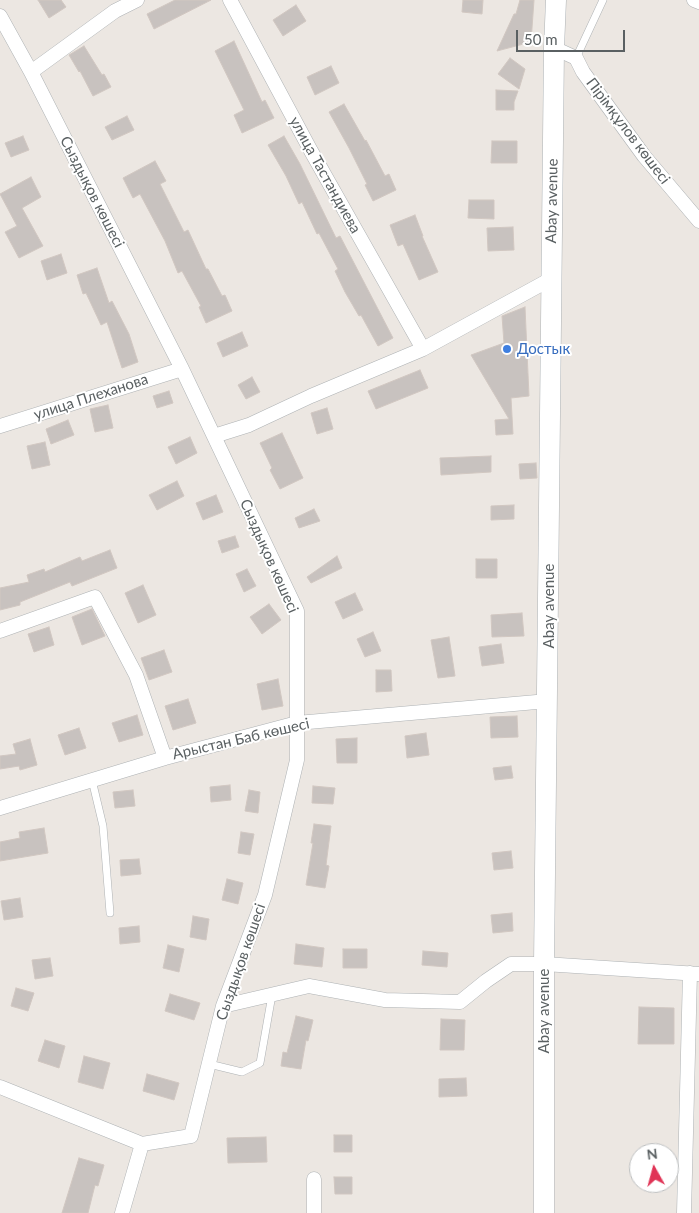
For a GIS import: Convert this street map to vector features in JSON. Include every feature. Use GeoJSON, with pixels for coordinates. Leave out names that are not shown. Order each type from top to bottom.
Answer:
{"type":"FeatureCollection","features":[{"type":"Feature","properties":{"kind":"street"},"geometry":{"type":"LineString","coordinates":[[31,72],[115,11],[137,0]]}},
{"type":"Feature","properties":{"kind":"street","name":"улица Тастандиева"},"geometry":{"type":"LineString","coordinates":[[230,0],[311,151],[423,349]]}},
{"type":"Feature","properties":{"kind":"street","name":"Abay avenue"},"geometry":{"type":"LineString","coordinates":[[544,1213],[544,964],[551,279],[556,0]]}},
{"type":"Feature","properties":{"kind":"street"},"geometry":{"type":"LineString","coordinates":[[694,0],[699,2]]}},
{"type":"Feature","properties":{"kind":"street","name":"Сыздықов көшесі"},"geometry":{"type":"LineString","coordinates":[[0,16],[31,72],[182,369],[297,611],[297,760],[265,895],[223,1006],[191,1136],[142,1144]]}},
{"type":"Feature","properties":{"kind":"street"},"geometry":{"type":"LineString","coordinates":[[554,48],[576,58]]}},
{"type":"Feature","properties":{"kind":"street","name":"Пірімқұлов көшесі"},"geometry":{"type":"LineString","coordinates":[[576,58],[583,72],[644,156],[699,221]]}},
{"type":"Feature","properties":{"kind":"street"},"geometry":{"type":"LineString","coordinates":[[214,436],[249,425],[311,396],[423,349],[551,279]]}},
{"type":"Feature","properties":{"kind":"street","name":"улица Плеханова"},"geometry":{"type":"LineString","coordinates":[[0,426],[182,369]]}},
{"type":"Feature","properties":{"kind":"street"},"geometry":{"type":"LineString","coordinates":[[0,631],[94,597],[136,675],[165,758]]}},
{"type":"Feature","properties":{"kind":"street","name":"Арыстан Баб көшесі"},"geometry":{"type":"LineString","coordinates":[[0,808],[165,758],[297,723],[548,701]]}},
{"type":"Feature","properties":{"kind":"street"},"geometry":{"type":"LineString","coordinates":[[223,1006],[309,986],[385,1000],[460,1002],[511,964],[544,964],[694,974],[684,1213]]}},
{"type":"Feature","properties":{"kind":"street"},"geometry":{"type":"LineString","coordinates":[[0,1087],[142,1144],[122,1213]]}},
{"type":"Feature","properties":{"kind":"street"},"geometry":{"type":"LineString","coordinates":[[314,1179],[314,1213]]}},
{"type":"Feature","properties":{"kind":"lane"},"geometry":{"type":"LineString","coordinates":[[576,58],[603,0]]}},
{"type":"Feature","properties":{"kind":"lane"},"geometry":{"type":"LineString","coordinates":[[92,780],[103,826],[110,913]]}},
{"type":"Feature","properties":{"kind":"lane"},"geometry":{"type":"LineString","coordinates":[[209,1064],[242,1072],[260,1063],[272,995]]}},
{"type":"Feature","properties":{"kind":"building"},"geometry":{"type":"Polygon","coordinates":[[[38,0],[61,0],[66,7],[49,18],[38,0]]]}},
{"type":"Feature","properties":{"kind":"building"},"geometry":{"type":"Polygon","coordinates":[[[175,0],[211,0],[154,29],[147,14],[175,0]]]}},
{"type":"Feature","properties":{"kind":"building"},"geometry":{"type":"Polygon","coordinates":[[[463,0],[483,0],[482,14],[462,12],[463,0]]]}},
{"type":"Feature","properties":{"kind":"building"},"geometry":{"type":"Polygon","coordinates":[[[520,0],[534,0],[531,42],[497,51],[514,14],[516,14],[520,0]]]}},
{"type":"Feature","properties":{"kind":"building"},"geometry":{"type":"Polygon","coordinates":[[[296,5],[306,21],[283,36],[273,20],[296,5]]]}},
{"type":"Feature","properties":{"kind":"building"},"geometry":{"type":"Polygon","coordinates":[[[234,41],[262,102],[265,100],[274,118],[242,133],[234,115],[244,110],[215,51],[234,41]]]}},
{"type":"Feature","properties":{"kind":"building"},"geometry":{"type":"Polygon","coordinates":[[[84,46],[111,87],[93,96],[69,55],[84,46]]]}},
{"type":"Feature","properties":{"kind":"building"},"geometry":{"type":"Polygon","coordinates":[[[510,58],[525,69],[519,89],[498,74],[510,58]]]}},
{"type":"Feature","properties":{"kind":"building"},"geometry":{"type":"Polygon","coordinates":[[[331,66],[339,83],[315,95],[307,77],[331,66]]]}},
{"type":"Feature","properties":{"kind":"building"},"geometry":{"type":"Polygon","coordinates":[[[496,90],[518,91],[514,102],[514,110],[496,110],[496,90]]]}},
{"type":"Feature","properties":{"kind":"building"},"geometry":{"type":"Polygon","coordinates":[[[344,104],[385,176],[389,174],[396,190],[373,201],[365,185],[367,184],[329,112],[344,104]]]}},
{"type":"Feature","properties":{"kind":"building"},"geometry":{"type":"Polygon","coordinates":[[[127,116],[134,130],[112,140],[105,127],[127,116]]]}},
{"type":"Feature","properties":{"kind":"building"},"geometry":{"type":"Polygon","coordinates":[[[23,136],[29,150],[11,157],[5,143],[23,136]]]}},
{"type":"Feature","properties":{"kind":"building"},"geometry":{"type":"Polygon","coordinates":[[[284,136],[300,164],[336,238],[340,236],[393,338],[378,346],[361,315],[359,316],[345,292],[335,271],[338,269],[319,233],[317,234],[302,202],[299,204],[286,176],[268,145],[284,136]]]}},
{"type":"Feature","properties":{"kind":"building"},"geometry":{"type":"Polygon","coordinates":[[[492,141],[517,141],[517,163],[491,163],[492,141]]]}},
{"type":"Feature","properties":{"kind":"building"},"geometry":{"type":"Polygon","coordinates":[[[155,161],[166,181],[160,184],[184,232],[188,230],[206,269],[208,269],[222,296],[225,295],[232,311],[206,323],[199,307],[201,306],[182,271],[178,273],[165,241],[140,194],[133,198],[123,178],[155,161]]]}},
{"type":"Feature","properties":{"kind":"building"},"geometry":{"type":"Polygon","coordinates":[[[31,177],[41,197],[22,208],[43,246],[19,258],[5,232],[17,226],[0,194],[31,177]]]}},
{"type":"Feature","properties":{"kind":"building"},"geometry":{"type":"Polygon","coordinates":[[[469,200],[494,200],[494,219],[468,218],[469,200]]]}},
{"type":"Feature","properties":{"kind":"building"},"geometry":{"type":"Polygon","coordinates":[[[415,215],[438,272],[419,280],[403,244],[398,246],[390,225],[415,215]]]}},
{"type":"Feature","properties":{"kind":"building"},"geometry":{"type":"Polygon","coordinates":[[[513,227],[514,250],[488,251],[487,228],[513,227]]]}},
{"type":"Feature","properties":{"kind":"building"},"geometry":{"type":"Polygon","coordinates":[[[61,254],[67,273],[47,280],[41,261],[61,254]]]}},
{"type":"Feature","properties":{"kind":"building"},"geometry":{"type":"Polygon","coordinates":[[[97,268],[109,303],[112,301],[129,334],[138,362],[122,368],[107,322],[101,325],[86,293],[83,294],[77,275],[97,268]]]}},
{"type":"Feature","properties":{"kind":"building","name":"Достык"},"geometry":{"type":"Polygon","coordinates":[[[525,307],[529,396],[511,398],[513,434],[496,435],[495,420],[509,419],[471,355],[504,343],[502,316],[525,307]]]}},
{"type":"Feature","properties":{"kind":"building"},"geometry":{"type":"Polygon","coordinates":[[[242,332],[248,346],[223,357],[217,343],[242,332]]]}},
{"type":"Feature","properties":{"kind":"building"},"geometry":{"type":"Polygon","coordinates":[[[420,370],[428,388],[376,409],[368,391],[420,370]]]}},
{"type":"Feature","properties":{"kind":"building"},"geometry":{"type":"Polygon","coordinates":[[[252,377],[260,392],[246,399],[238,385],[252,377]]]}},
{"type":"Feature","properties":{"kind":"building"},"geometry":{"type":"Polygon","coordinates":[[[169,391],[173,403],[157,408],[153,396],[169,391]]]}},
{"type":"Feature","properties":{"kind":"building"},"geometry":{"type":"Polygon","coordinates":[[[108,405],[113,428],[95,432],[90,409],[108,405]]]}},
{"type":"Feature","properties":{"kind":"building"},"geometry":{"type":"Polygon","coordinates":[[[327,408],[333,429],[317,434],[311,413],[327,408]]]}},
{"type":"Feature","properties":{"kind":"building"},"geometry":{"type":"Polygon","coordinates":[[[68,420],[74,435],[51,444],[46,429],[68,420]]]}},
{"type":"Feature","properties":{"kind":"building"},"geometry":{"type":"Polygon","coordinates":[[[282,433],[303,478],[280,489],[270,470],[272,468],[260,443],[282,433]]]}},
{"type":"Feature","properties":{"kind":"building"},"geometry":{"type":"Polygon","coordinates":[[[190,437],[197,453],[176,464],[168,447],[190,437]]]}},
{"type":"Feature","properties":{"kind":"building"},"geometry":{"type":"Polygon","coordinates":[[[45,442],[50,465],[32,469],[27,446],[45,442]]]}},
{"type":"Feature","properties":{"kind":"building"},"geometry":{"type":"Polygon","coordinates":[[[491,456],[491,472],[441,475],[440,458],[491,456]]]}},
{"type":"Feature","properties":{"kind":"building"},"geometry":{"type":"Polygon","coordinates":[[[536,463],[537,478],[520,479],[519,464],[536,463]]]}},
{"type":"Feature","properties":{"kind":"building"},"geometry":{"type":"Polygon","coordinates":[[[177,481],[184,496],[157,510],[149,495],[177,481]]]}},
{"type":"Feature","properties":{"kind":"building"},"geometry":{"type":"Polygon","coordinates":[[[216,495],[223,512],[203,520],[196,503],[216,495]]]}},
{"type":"Feature","properties":{"kind":"building"},"geometry":{"type":"Polygon","coordinates":[[[514,505],[514,519],[491,520],[491,506],[514,505]]]}},
{"type":"Feature","properties":{"kind":"building"},"geometry":{"type":"Polygon","coordinates":[[[314,509],[320,521],[299,528],[295,518],[314,509]]]}},
{"type":"Feature","properties":{"kind":"building"},"geometry":{"type":"Polygon","coordinates":[[[235,536],[239,547],[222,553],[218,541],[235,536]]]}},
{"type":"Feature","properties":{"kind":"building"},"geometry":{"type":"Polygon","coordinates":[[[110,550],[117,568],[72,586],[70,582],[20,602],[20,605],[0,610],[0,588],[29,582],[27,575],[44,569],[45,572],[80,557],[82,561],[110,550]]]}},
{"type":"Feature","properties":{"kind":"building"},"geometry":{"type":"Polygon","coordinates":[[[337,556],[342,568],[311,583],[307,577],[337,556]]]}},
{"type":"Feature","properties":{"kind":"building"},"geometry":{"type":"Polygon","coordinates":[[[476,559],[497,559],[497,578],[476,578],[476,559]]]}},
{"type":"Feature","properties":{"kind":"building"},"geometry":{"type":"Polygon","coordinates":[[[247,569],[256,586],[244,592],[236,574],[247,569]]]}},
{"type":"Feature","properties":{"kind":"building"},"geometry":{"type":"Polygon","coordinates":[[[143,585],[156,615],[138,623],[125,593],[143,585]]]}},
{"type":"Feature","properties":{"kind":"building"},"geometry":{"type":"Polygon","coordinates":[[[355,593],[363,610],[343,619],[335,602],[355,593]]]}},
{"type":"Feature","properties":{"kind":"building"},"geometry":{"type":"Polygon","coordinates":[[[269,604],[281,620],[262,634],[250,617],[269,604]]]}},
{"type":"Feature","properties":{"kind":"building"},"geometry":{"type":"Polygon","coordinates":[[[92,609],[105,636],[82,645],[72,617],[92,609]]]}},
{"type":"Feature","properties":{"kind":"building"},"geometry":{"type":"Polygon","coordinates":[[[522,613],[524,636],[492,637],[491,615],[522,613]]]}},
{"type":"Feature","properties":{"kind":"building"},"geometry":{"type":"Polygon","coordinates":[[[49,627],[54,645],[34,652],[28,634],[49,627]]]}},
{"type":"Feature","properties":{"kind":"building"},"geometry":{"type":"Polygon","coordinates":[[[373,632],[381,651],[365,657],[357,639],[373,632]]]}},
{"type":"Feature","properties":{"kind":"building"},"geometry":{"type":"Polygon","coordinates":[[[449,637],[455,676],[438,678],[431,640],[449,637]]]}},
{"type":"Feature","properties":{"kind":"building"},"geometry":{"type":"Polygon","coordinates":[[[501,644],[504,663],[482,666],[479,647],[501,644]]]}},
{"type":"Feature","properties":{"kind":"building"},"geometry":{"type":"Polygon","coordinates":[[[164,650],[172,672],[149,680],[141,658],[164,650]]]}},
{"type":"Feature","properties":{"kind":"building"},"geometry":{"type":"Polygon","coordinates":[[[376,670],[391,670],[392,691],[376,692],[376,670]]]}},
{"type":"Feature","properties":{"kind":"building"},"geometry":{"type":"Polygon","coordinates":[[[278,679],[283,706],[262,710],[257,684],[278,679]]]}},
{"type":"Feature","properties":{"kind":"building"},"geometry":{"type":"Polygon","coordinates":[[[188,699],[196,723],[173,730],[165,706],[188,699]]]}},
{"type":"Feature","properties":{"kind":"building"},"geometry":{"type":"Polygon","coordinates":[[[137,715],[143,735],[119,742],[112,723],[137,715]]]}},
{"type":"Feature","properties":{"kind":"building"},"geometry":{"type":"Polygon","coordinates":[[[517,716],[518,737],[491,738],[490,717],[517,716]]]}},
{"type":"Feature","properties":{"kind":"building"},"geometry":{"type":"Polygon","coordinates":[[[79,728],[86,748],[65,755],[58,735],[79,728]]]}},
{"type":"Feature","properties":{"kind":"building"},"geometry":{"type":"Polygon","coordinates":[[[426,733],[429,755],[407,758],[405,736],[426,733]]]}},
{"type":"Feature","properties":{"kind":"building"},"geometry":{"type":"Polygon","coordinates":[[[357,738],[357,763],[337,763],[336,739],[357,738]]]}},
{"type":"Feature","properties":{"kind":"building"},"geometry":{"type":"Polygon","coordinates":[[[30,739],[37,765],[20,770],[19,766],[0,769],[0,756],[16,754],[13,744],[30,739]]]}},
{"type":"Feature","properties":{"kind":"building"},"geometry":{"type":"Polygon","coordinates":[[[511,766],[513,778],[495,780],[493,768],[511,766]]]}},
{"type":"Feature","properties":{"kind":"building"},"geometry":{"type":"Polygon","coordinates":[[[230,785],[231,800],[211,802],[210,787],[230,785]]]}},
{"type":"Feature","properties":{"kind":"building"},"geometry":{"type":"Polygon","coordinates":[[[313,786],[335,788],[333,804],[312,803],[313,786]]]}},
{"type":"Feature","properties":{"kind":"building"},"geometry":{"type":"Polygon","coordinates":[[[133,790],[135,806],[115,808],[113,792],[133,790]]]}},
{"type":"Feature","properties":{"kind":"building"},"geometry":{"type":"Polygon","coordinates":[[[249,790],[260,792],[258,813],[245,811],[249,790]]]}},
{"type":"Feature","properties":{"kind":"building"},"geometry":{"type":"Polygon","coordinates":[[[314,824],[331,826],[326,865],[329,866],[325,888],[306,885],[314,824]]]}},
{"type":"Feature","properties":{"kind":"building"},"geometry":{"type":"Polygon","coordinates":[[[44,828],[48,853],[0,861],[0,842],[20,838],[19,832],[44,828]]]}},
{"type":"Feature","properties":{"kind":"building"},"geometry":{"type":"Polygon","coordinates":[[[241,832],[254,834],[250,855],[238,853],[241,832]]]}},
{"type":"Feature","properties":{"kind":"building"},"geometry":{"type":"Polygon","coordinates":[[[511,851],[513,868],[494,870],[492,853],[511,851]]]}},
{"type":"Feature","properties":{"kind":"building"},"geometry":{"type":"Polygon","coordinates":[[[139,859],[141,874],[121,876],[120,860],[139,859]]]}},
{"type":"Feature","properties":{"kind":"building"},"geometry":{"type":"Polygon","coordinates":[[[227,879],[243,883],[238,904],[222,900],[227,879]]]}},
{"type":"Feature","properties":{"kind":"building"},"geometry":{"type":"Polygon","coordinates":[[[20,898],[23,917],[4,920],[1,901],[20,898]]]}},
{"type":"Feature","properties":{"kind":"building"},"geometry":{"type":"Polygon","coordinates":[[[512,913],[513,931],[493,933],[491,915],[512,913]]]}},
{"type":"Feature","properties":{"kind":"building"},"geometry":{"type":"Polygon","coordinates":[[[193,916],[209,919],[206,940],[190,937],[193,916]]]}},
{"type":"Feature","properties":{"kind":"building"},"geometry":{"type":"Polygon","coordinates":[[[139,926],[140,942],[120,944],[119,928],[139,926]]]}},
{"type":"Feature","properties":{"kind":"building"},"geometry":{"type":"Polygon","coordinates":[[[296,944],[324,948],[322,967],[294,964],[296,944]]]}},
{"type":"Feature","properties":{"kind":"building"},"geometry":{"type":"Polygon","coordinates":[[[168,945],[184,949],[179,972],[163,968],[168,945]]]}},
{"type":"Feature","properties":{"kind":"building"},"geometry":{"type":"Polygon","coordinates":[[[343,949],[367,949],[367,968],[343,968],[343,949]]]}},
{"type":"Feature","properties":{"kind":"building"},"geometry":{"type":"Polygon","coordinates":[[[423,951],[448,953],[447,967],[422,965],[423,951]]]}},
{"type":"Feature","properties":{"kind":"building"},"geometry":{"type":"Polygon","coordinates":[[[50,958],[53,976],[35,979],[32,960],[50,958]]]}},
{"type":"Feature","properties":{"kind":"building"},"geometry":{"type":"Polygon","coordinates":[[[16,988],[34,993],[28,1011],[11,1006],[16,988]]]}},
{"type":"Feature","properties":{"kind":"building"},"geometry":{"type":"Polygon","coordinates":[[[170,994],[200,1003],[194,1020],[165,1011],[170,994]]]}},
{"type":"Feature","properties":{"kind":"building"},"geometry":{"type":"Polygon","coordinates":[[[639,1007],[674,1008],[674,1044],[638,1044],[639,1007]]]}},
{"type":"Feature","properties":{"kind":"building"},"geometry":{"type":"Polygon","coordinates":[[[296,1016],[313,1020],[308,1041],[306,1040],[301,1069],[281,1066],[283,1052],[287,1053],[296,1016]]]}},
{"type":"Feature","properties":{"kind":"building"},"geometry":{"type":"Polygon","coordinates":[[[441,1019],[465,1020],[464,1050],[440,1050],[441,1019]]]}},
{"type":"Feature","properties":{"kind":"building"},"geometry":{"type":"Polygon","coordinates":[[[45,1040],[65,1046],[59,1068],[38,1061],[45,1040]]]}},
{"type":"Feature","properties":{"kind":"building"},"geometry":{"type":"Polygon","coordinates":[[[84,1056],[110,1063],[103,1089],[78,1082],[84,1056]]]}},
{"type":"Feature","properties":{"kind":"building"},"geometry":{"type":"Polygon","coordinates":[[[147,1074],[179,1083],[174,1100],[143,1091],[147,1074]]]}},
{"type":"Feature","properties":{"kind":"building"},"geometry":{"type":"Polygon","coordinates":[[[466,1078],[467,1096],[439,1097],[439,1079],[466,1078]]]}},
{"type":"Feature","properties":{"kind":"building"},"geometry":{"type":"Polygon","coordinates":[[[334,1135],[352,1135],[352,1152],[334,1152],[334,1135]]]}},
{"type":"Feature","properties":{"kind":"building"},"geometry":{"type":"Polygon","coordinates":[[[266,1137],[267,1162],[228,1163],[227,1138],[266,1137]]]}},
{"type":"Feature","properties":{"kind":"building"},"geometry":{"type":"Polygon","coordinates":[[[79,1158],[104,1165],[98,1186],[95,1185],[88,1213],[62,1213],[79,1158]]]}},
{"type":"Feature","properties":{"kind":"building"},"geometry":{"type":"Polygon","coordinates":[[[334,1177],[352,1177],[352,1194],[335,1194],[334,1177]]]}},
{"type":"Feature","properties":{"kind":"place","name":"Достык"},"geometry":{"type":"Point","coordinates":[507,349]}}]}
